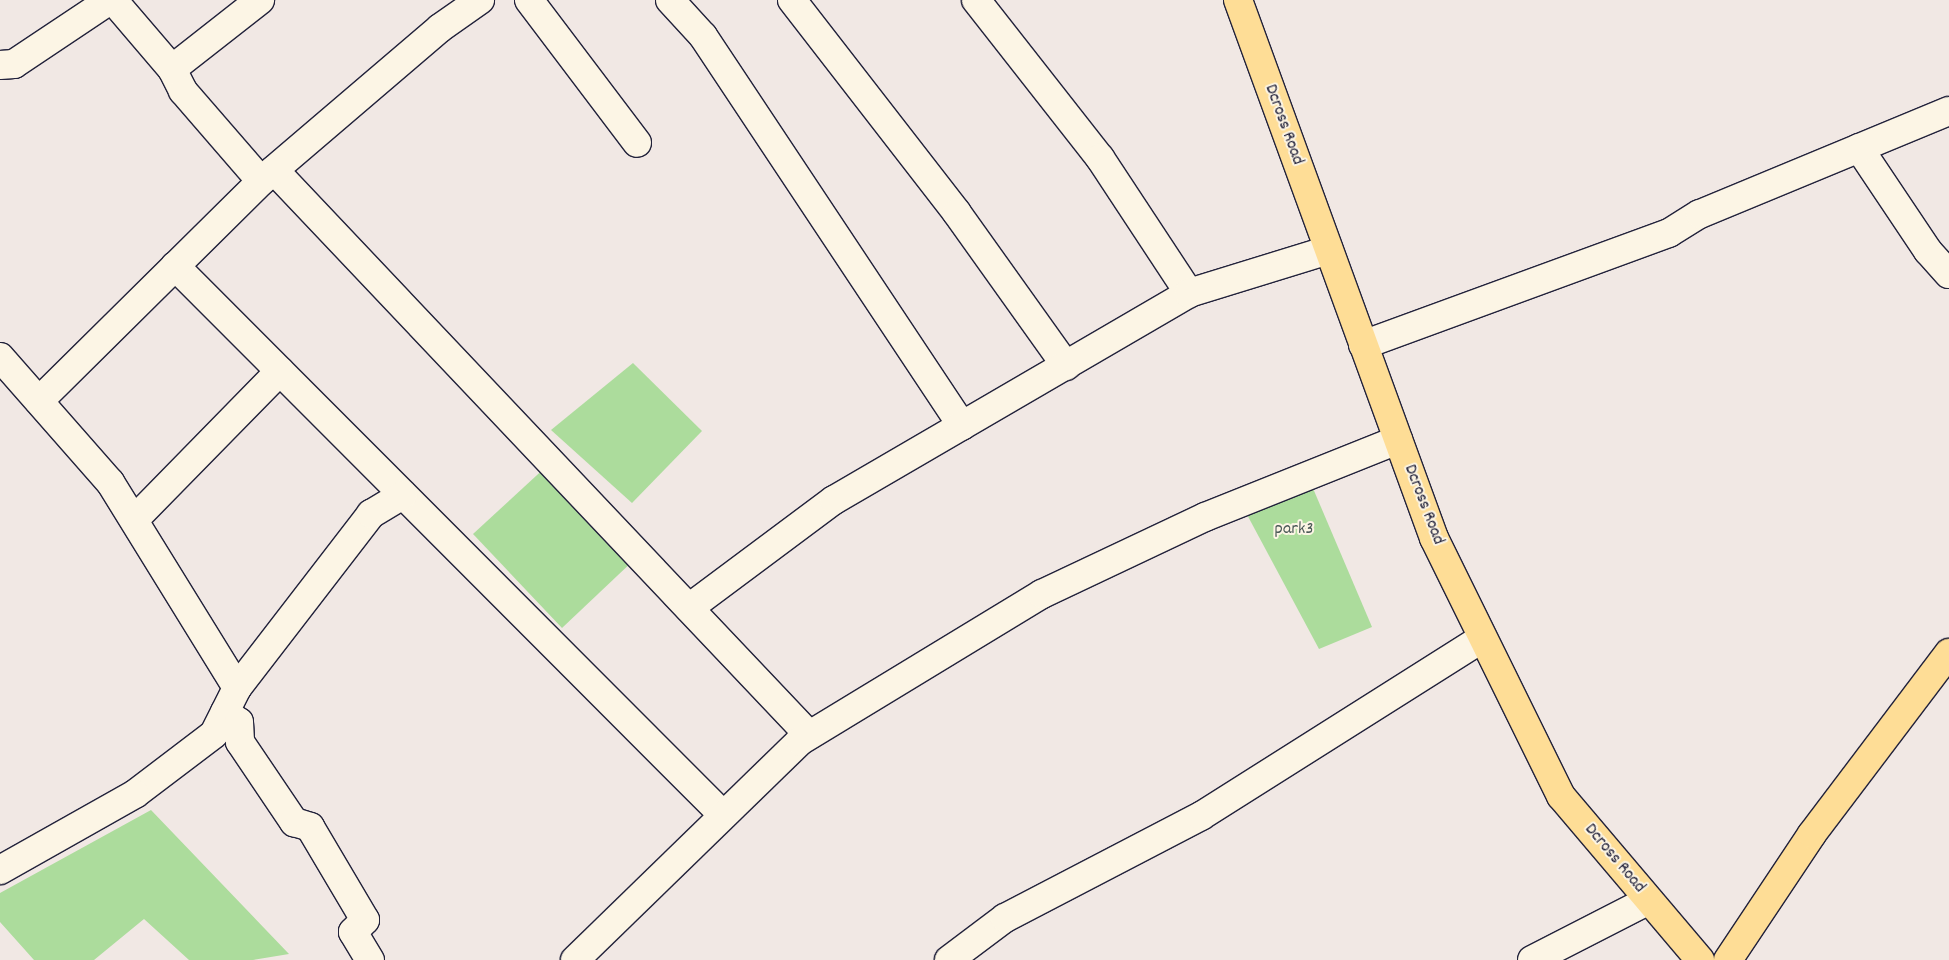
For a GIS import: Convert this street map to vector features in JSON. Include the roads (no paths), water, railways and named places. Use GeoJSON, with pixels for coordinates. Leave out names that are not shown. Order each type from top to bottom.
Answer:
{"type":"FeatureCollection","features":[{"type":"Feature","properties":{"kind":"main road","name":"Dcross Road"},"geometry":{"type":"LineString","coordinates":[[1238,0],[1434,538],[1561,796],[1700,960]]}},
{"type":"Feature","properties":{"kind":"main road"},"geometry":{"type":"LineString","coordinates":[[1728,960],[1812,834],[1949,652]]}},
{"type":"Feature","properties":{"kind":"street"},"geometry":{"type":"LineString","coordinates":[[0,65],[14,64],[112,0],[172,69],[183,90],[689,608],[810,735]]}},
{"type":"Feature","properties":{"kind":"street"},"geometry":{"type":"LineString","coordinates":[[172,69],[260,0]]}},
{"type":"Feature","properties":{"kind":"street"},"geometry":{"type":"LineString","coordinates":[[39,401],[267,175],[440,28],[480,0]]}},
{"type":"Feature","properties":{"kind":"street"},"geometry":{"type":"LineString","coordinates":[[530,0],[637,143]]}},
{"type":"Feature","properties":{"kind":"street"},"geometry":{"type":"LineString","coordinates":[[670,0],[703,36],[962,426]]}},
{"type":"Feature","properties":{"kind":"street"},"geometry":{"type":"LineString","coordinates":[[792,0],[958,213],[1066,366]]}},
{"type":"Feature","properties":{"kind":"street"},"geometry":{"type":"LineString","coordinates":[[976,0],[1100,158],[1189,293]]}},
{"type":"Feature","properties":{"kind":"street"},"geometry":{"type":"LineString","coordinates":[[1363,345],[1670,233],[1700,214],[1949,111]]}},
{"type":"Feature","properties":{"kind":"street"},"geometry":{"type":"LineString","coordinates":[[1859,148],[1928,251],[1949,274]]}},
{"type":"Feature","properties":{"kind":"street"},"geometry":{"type":"LineString","coordinates":[[689,608],[834,500],[1189,293],[1329,250]]}},
{"type":"Feature","properties":{"kind":"street"},"geometry":{"type":"LineString","coordinates":[[175,266],[723,815]]}},
{"type":"Feature","properties":{"kind":"street"},"geometry":{"type":"LineString","coordinates":[[0,358],[110,482],[135,519],[238,688]]}},
{"type":"Feature","properties":{"kind":"street"},"geometry":{"type":"LineString","coordinates":[[135,519],[280,371]]}},
{"type":"Feature","properties":{"kind":"street"},"geometry":{"type":"LineString","coordinates":[[574,960],[723,815],[810,735],[1042,594],[1205,517],[1398,440]]}},
{"type":"Feature","properties":{"kind":"street"},"geometry":{"type":"LineString","coordinates":[[0,870],[135,794],[214,734],[238,688],[371,514],[403,495]]}},
{"type":"Feature","properties":{"kind":"street"},"geometry":{"type":"LineString","coordinates":[[949,960],[1005,918],[1201,816],[1483,638]]}},
{"type":"Feature","properties":{"kind":"street"},"geometry":{"type":"LineString","coordinates":[[225,712],[239,722],[240,742],[294,822],[310,827],[365,920],[352,932],[370,960]]}},
{"type":"Feature","properties":{"kind":"street"},"geometry":{"type":"LineString","coordinates":[[1532,960],[1649,900]]}},
{"type":"Feature","properties":{"kind":"park label","name":"park3"},"geometry":{"type":"Point","coordinates":[1294,530]}}]}
